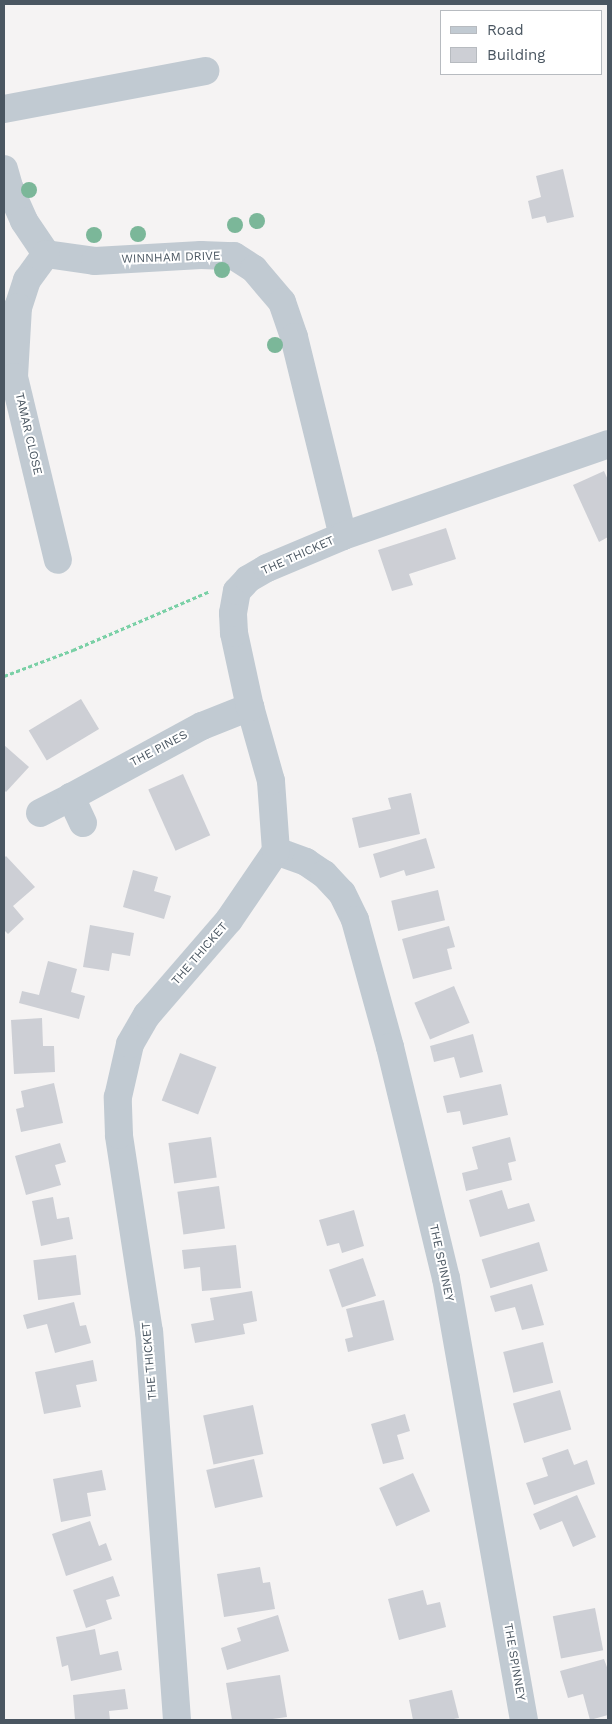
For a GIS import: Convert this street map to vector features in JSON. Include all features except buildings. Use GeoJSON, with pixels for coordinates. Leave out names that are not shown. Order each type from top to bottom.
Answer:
{"type":"FeatureCollection","features":[{"type":"Feature","properties":{"kind":"street"},"geometry":{"type":"LineString","coordinates":[[4,110],[205,71]]}},
{"type":"Feature","properties":{"kind":"street"},"geometry":{"type":"LineString","coordinates":[[4,169],[9,187],[24,221],[46,254]]}},
{"type":"Feature","properties":{"kind":"street","name":"WINNHAM DRIVE"},"geometry":{"type":"LineString","coordinates":[[46,254],[94,261],[201,255],[234,256],[254,269],[282,302],[294,337],[343,536]]}},
{"type":"Feature","properties":{"kind":"street","name":"TAMAR CLOSE"},"geometry":{"type":"LineString","coordinates":[[46,254],[26,280],[18,307],[14,377],[58,560]]}},
{"type":"Feature","properties":{"kind":"street","name":"THE THICKET"},"geometry":{"type":"LineString","coordinates":[[237,592],[248,579],[267,568],[343,536],[608,444]]}},
{"type":"Feature","properties":{"kind":"street"},"geometry":{"type":"LineString","coordinates":[[237,592],[233,612],[234,632],[250,707],[271,782],[276,851]]}},
{"type":"Feature","properties":{"kind":"street","name":"THE PINES"},"geometry":{"type":"LineString","coordinates":[[40,813],[202,726],[250,707]]}},
{"type":"Feature","properties":{"kind":"street"},"geometry":{"type":"LineString","coordinates":[[71,797],[83,823]]}},
{"type":"Feature","properties":{"kind":"street","name":"THE THICKET"},"geometry":{"type":"LineString","coordinates":[[177,1720],[149,1332],[119,1135],[118,1097],[130,1044],[147,1015],[229,920],[276,851]]}},
{"type":"Feature","properties":{"kind":"street","name":"THE SPINNEY"},"geometry":{"type":"LineString","coordinates":[[276,851],[306,862],[324,874],[342,893],[356,920],[390,1047],[446,1278],[524,1720]]}},
{"type":"Feature","properties":{"kind":"path"},"geometry":{"type":"LineString","coordinates":[[4,676],[73,650],[212,590],[237,592]]}}]}
